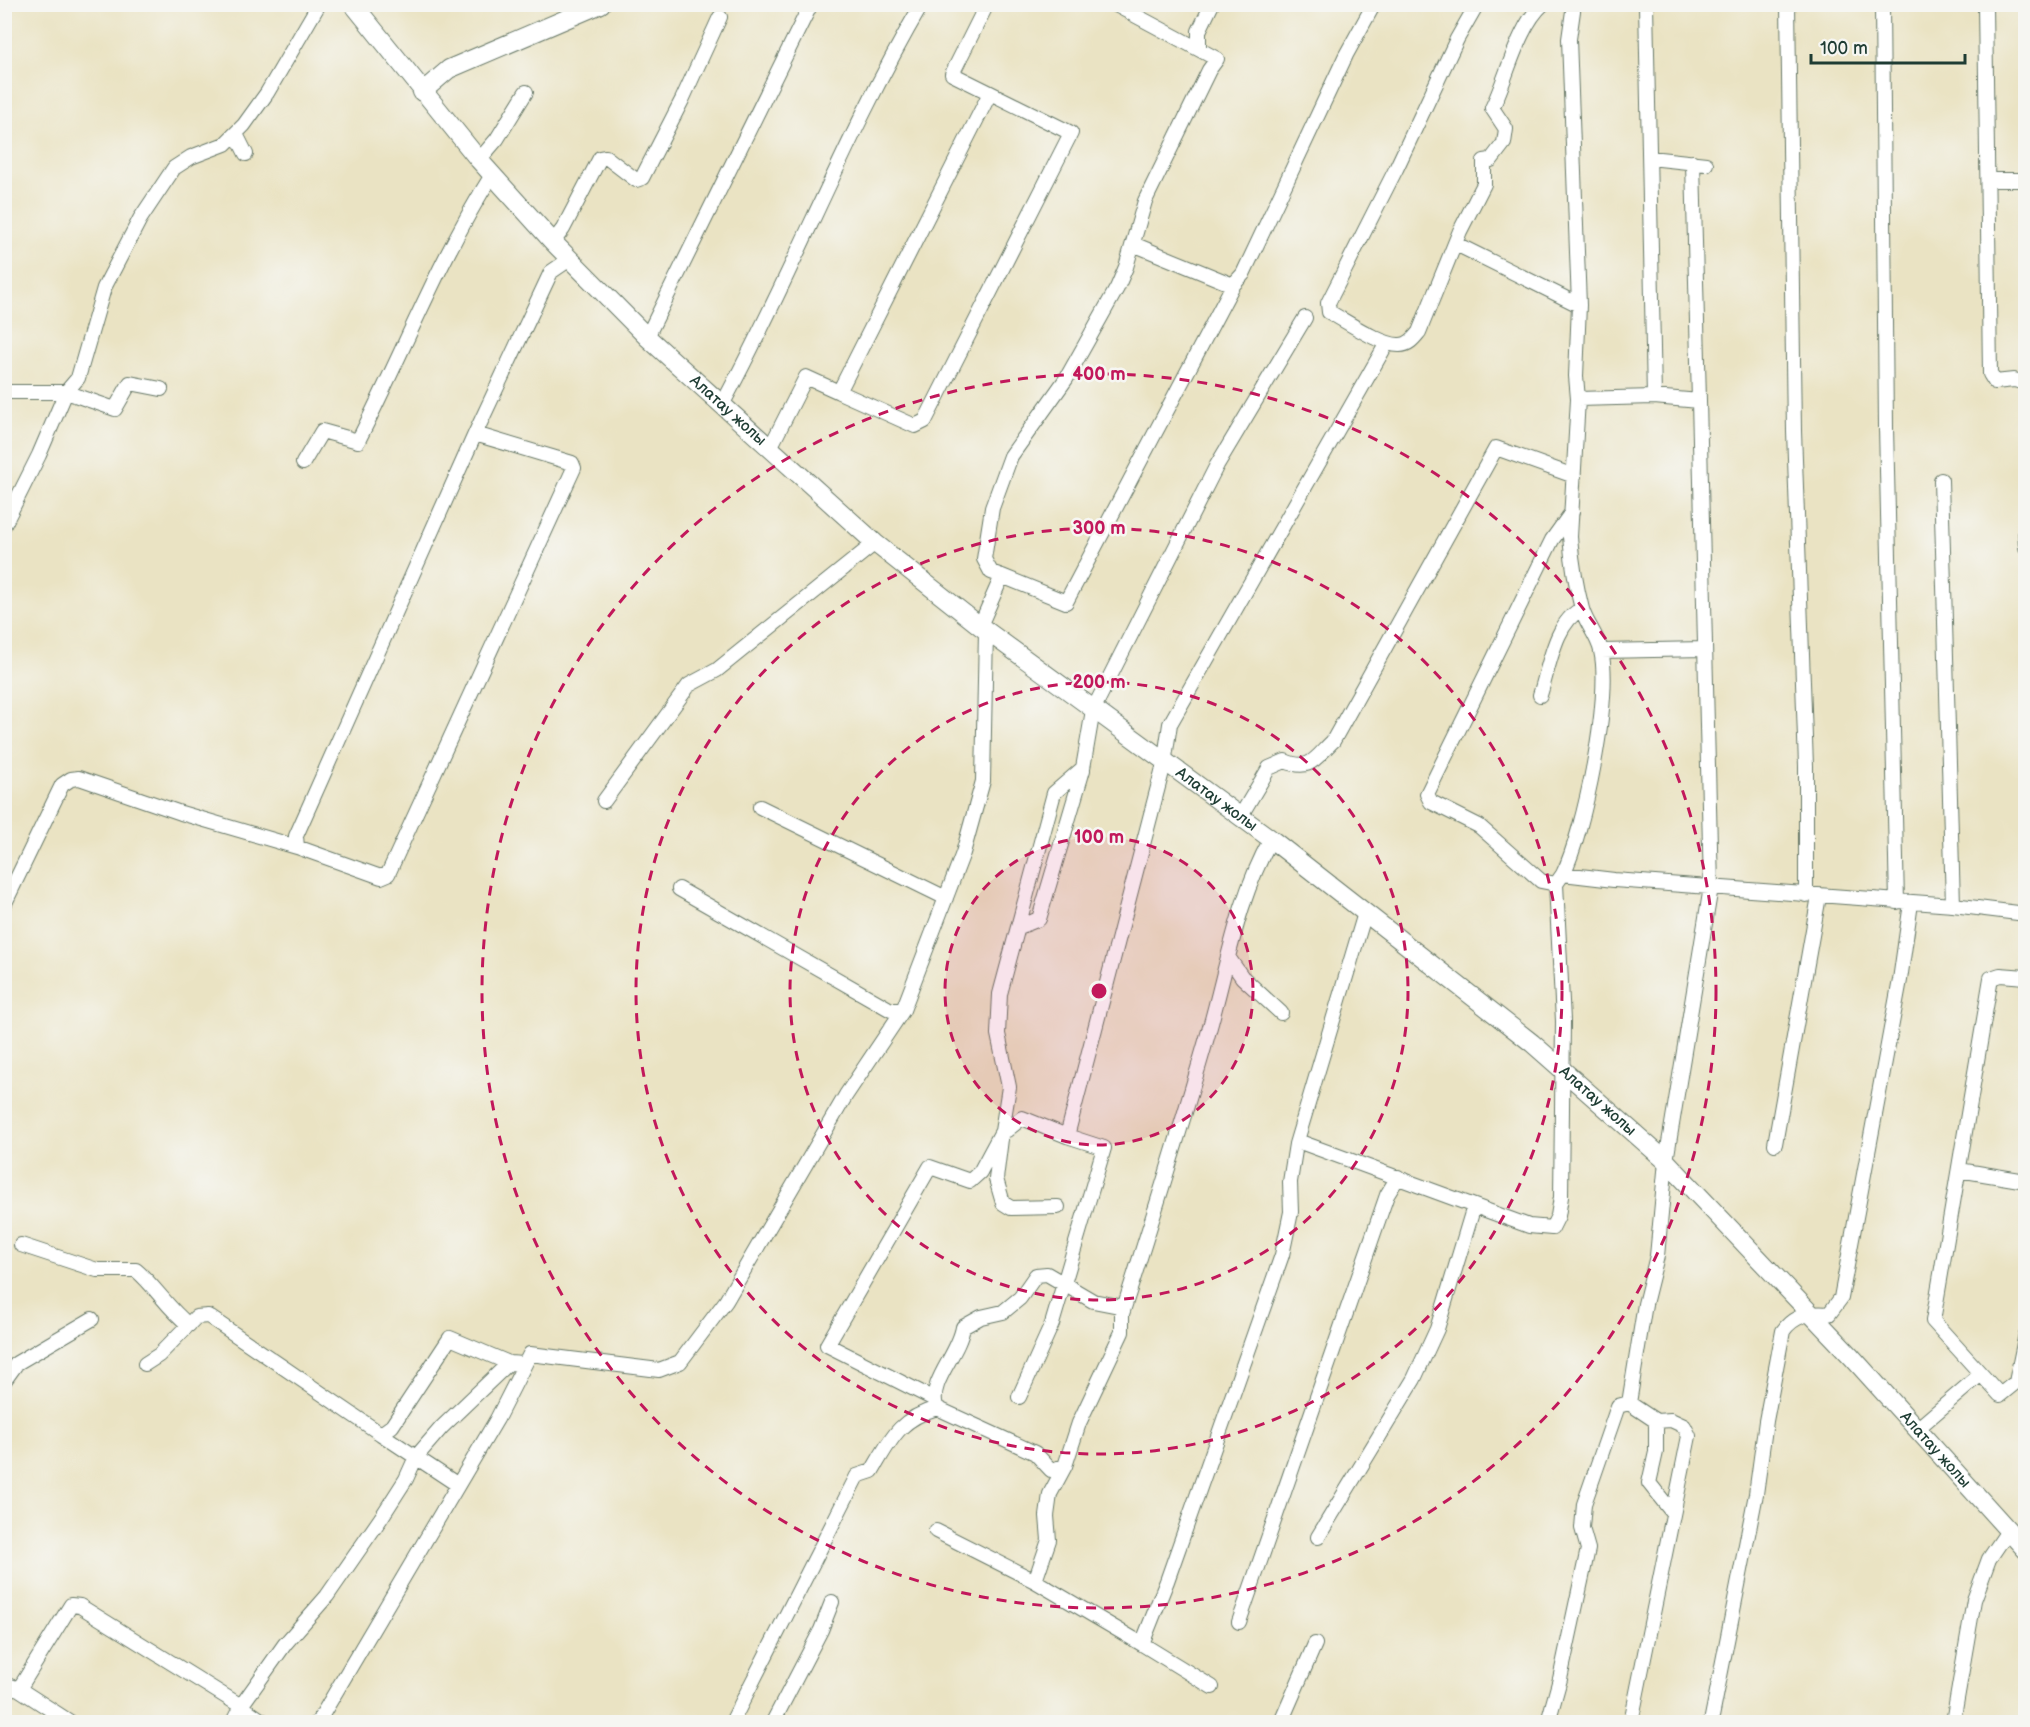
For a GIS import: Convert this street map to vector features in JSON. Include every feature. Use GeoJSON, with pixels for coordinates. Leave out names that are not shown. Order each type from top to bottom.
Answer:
{"type":"FeatureCollection","features":[{"type":"Feature","properties":{"kind":"main road"},"geometry":{"type":"LineString","coordinates":[[353,4],[479,160]]}},
{"type":"Feature","properties":{"kind":"main road"},"geometry":{"type":"LineString","coordinates":[[422,92],[449,69],[601,4]]}},
{"type":"Feature","properties":{"kind":"main road","name":"Алатау жолы"},"geometry":{"type":"LineString","coordinates":[[479,160],[553,242],[647,337],[875,543],[987,632],[1164,764],[1271,839],[1532,1043],[1563,1073],[1666,1161],[1810,1312],[2025,1550]]}},
{"type":"Feature","properties":{"kind":"street"},"geometry":{"type":"LineString","coordinates":[[4,525],[39,456],[66,392],[78,378],[104,288],[140,219],[174,168],[191,157],[225,144],[236,134],[267,93],[306,22],[319,4]]}},
{"type":"Feature","properties":{"kind":"street"},"geometry":{"type":"LineString","coordinates":[[647,337],[811,4]]}},
{"type":"Feature","properties":{"kind":"street"},"geometry":{"type":"LineString","coordinates":[[722,405],[761,333],[887,66],[922,4]]}},
{"type":"Feature","properties":{"kind":"street"},"geometry":{"type":"LineString","coordinates":[[770,448],[807,377],[915,426],[925,422],[1071,133],[952,74],[987,4]]}},
{"type":"Feature","properties":{"kind":"street"},"geometry":{"type":"LineString","coordinates":[[1114,4],[1217,58],[1145,201],[1117,288],[1072,369],[1011,456],[992,508],[984,559],[991,572],[1066,602],[1233,285],[1243,274],[1346,55],[1374,4]]}},
{"type":"Feature","properties":{"kind":"street"},"geometry":{"type":"LineString","coordinates":[[1199,48],[1199,31],[1212,4]]}},
{"type":"Feature","properties":{"kind":"street"},"geometry":{"type":"LineString","coordinates":[[1477,4],[1457,39],[1396,169],[1328,303],[1329,312],[1387,343],[1400,345],[1410,342],[1419,332],[1484,184],[1484,161],[1491,160],[1504,143],[1506,129],[1492,108],[1520,41],[1536,11],[1543,4]]}},
{"type":"Feature","properties":{"kind":"street"},"geometry":{"type":"LineString","coordinates":[[1296,1144],[1303,1143],[1529,1226],[1552,1228],[1561,1197],[1563,1073],[1560,879],[1575,851],[1600,737],[1601,651],[1582,609],[1572,558],[1579,305],[1569,39],[1574,4]]}},
{"type":"Feature","properties":{"kind":"street"},"geometry":{"type":"LineString","coordinates":[[1646,4],[1654,397]]}},
{"type":"Feature","properties":{"kind":"street"},"geometry":{"type":"LineString","coordinates":[[1775,1144],[1812,896],[1794,431],[1788,4]]}},
{"type":"Feature","properties":{"kind":"street"},"geometry":{"type":"LineString","coordinates":[[1711,1722],[1756,1494],[1766,1421],[1783,1331],[1789,1322],[1810,1312],[1829,1314],[1841,1298],[1900,980],[1904,902],[1886,416],[1882,4]]}},
{"type":"Feature","properties":{"kind":"street"},"geometry":{"type":"LineString","coordinates":[[1985,4],[1990,374],[1995,382],[2014,380],[2025,383]]}},
{"type":"Feature","properties":{"kind":"street"},"geometry":{"type":"LineString","coordinates":[[553,242],[563,229],[600,158],[606,157],[636,180],[642,178],[682,100],[720,16]]}},
{"type":"Feature","properties":{"kind":"street"},"geometry":{"type":"LineString","coordinates":[[479,160],[526,92]]}},
{"type":"Feature","properties":{"kind":"street"},"geometry":{"type":"LineString","coordinates":[[839,392],[990,93]]}},
{"type":"Feature","properties":{"kind":"street"},"geometry":{"type":"LineString","coordinates":[[236,134],[246,154]]}},
{"type":"Feature","properties":{"kind":"street"},"geometry":{"type":"LineString","coordinates":[[1629,1403],[1645,1304],[1658,1256],[1666,1161],[1711,887],[1699,401],[1700,163],[1650,158]]}},
{"type":"Feature","properties":{"kind":"street"},"geometry":{"type":"LineString","coordinates":[[303,463],[322,431],[358,441],[379,405],[452,247],[492,175]]}},
{"type":"Feature","properties":{"kind":"street"},"geometry":{"type":"LineString","coordinates":[[1989,180],[2025,180]]}},
{"type":"Feature","properties":{"kind":"street"},"geometry":{"type":"LineString","coordinates":[[1133,244],[1233,285]]}},
{"type":"Feature","properties":{"kind":"street"},"geometry":{"type":"LineString","coordinates":[[1456,244],[1579,305]]}},
{"type":"Feature","properties":{"kind":"street"},"geometry":{"type":"LineString","coordinates":[[297,847],[296,836],[475,434],[551,272],[570,258]]}},
{"type":"Feature","properties":{"kind":"street"},"geometry":{"type":"LineString","coordinates":[[1019,927],[1039,919],[1100,715],[1217,465],[1305,318]]}},
{"type":"Feature","properties":{"kind":"street"},"geometry":{"type":"LineString","coordinates":[[1067,1136],[1164,764],[1170,724],[1387,343]]}},
{"type":"Feature","properties":{"kind":"street"},"geometry":{"type":"LineString","coordinates":[[4,392],[66,392],[115,409],[130,383],[161,389]]}},
{"type":"Feature","properties":{"kind":"street"},"geometry":{"type":"LineString","coordinates":[[1578,399],[1654,397],[1699,401]]}},
{"type":"Feature","properties":{"kind":"street"},"geometry":{"type":"LineString","coordinates":[[4,905],[62,785],[70,779],[79,778],[181,813],[297,847],[374,875],[381,877],[387,874],[573,473],[572,463],[475,434]]}},
{"type":"Feature","properties":{"kind":"street"},"geometry":{"type":"LineString","coordinates":[[1240,817],[1269,768],[1285,761],[1298,766],[1311,764],[1333,741],[1496,448],[1574,476]]}},
{"type":"Feature","properties":{"kind":"street"},"geometry":{"type":"LineString","coordinates":[[1941,480],[1953,905]]}},
{"type":"Feature","properties":{"kind":"street"},"geometry":{"type":"LineString","coordinates":[[1572,512],[1552,540],[1427,794],[1431,802],[1479,826],[1540,881],[1560,879],[1711,887],[1953,905],[2025,914]]}},
{"type":"Feature","properties":{"kind":"street"},"geometry":{"type":"LineString","coordinates":[[2025,526],[2025,547]]}},
{"type":"Feature","properties":{"kind":"street"},"geometry":{"type":"LineString","coordinates":[[604,801],[689,685],[717,670],[875,543]]}},
{"type":"Feature","properties":{"kind":"street"},"geometry":{"type":"LineString","coordinates":[[318,1722],[523,1373],[524,1364],[530,1354],[659,1370],[680,1362],[726,1301],[846,1095],[903,1010],[963,853],[983,782],[987,632],[1002,576]]}},
{"type":"Feature","properties":{"kind":"street"},"geometry":{"type":"LineString","coordinates":[[1540,695],[1563,627],[1572,614],[1582,609]]}},
{"type":"Feature","properties":{"kind":"street"},"geometry":{"type":"LineString","coordinates":[[1601,651],[1705,649]]}},
{"type":"Feature","properties":{"kind":"street"},"geometry":{"type":"LineString","coordinates":[[1058,1207],[1011,1208],[1003,1203],[996,1179],[1010,1087],[998,1034],[1000,994],[1054,793],[1083,768]]}},
{"type":"Feature","properties":{"kind":"street"},"geometry":{"type":"LineString","coordinates":[[760,807],[946,898]]}},
{"type":"Feature","properties":{"kind":"street"},"geometry":{"type":"LineString","coordinates":[[1035,1581],[1049,1540],[1047,1516],[1050,1494],[1065,1466],[1079,1423],[1122,1332],[1125,1307],[1173,1158],[1253,871],[1271,839]]}},
{"type":"Feature","properties":{"kind":"street"},"geometry":{"type":"LineString","coordinates":[[679,889],[891,1010],[903,1010]]}},
{"type":"Feature","properties":{"kind":"street"},"geometry":{"type":"LineString","coordinates":[[1142,1644],[1167,1581],[1282,1254],[1291,1212],[1290,1182],[1296,1144],[1365,913]]}},
{"type":"Feature","properties":{"kind":"street"},"geometry":{"type":"LineString","coordinates":[[1228,957],[1242,977],[1281,1013]]}},
{"type":"Feature","properties":{"kind":"street"},"geometry":{"type":"LineString","coordinates":[[2025,977],[2000,975],[1991,978],[1933,1321],[2001,1395],[2016,1382],[2025,1334]]}},
{"type":"Feature","properties":{"kind":"street"},"geometry":{"type":"LineString","coordinates":[[1019,1397],[1052,1324],[1104,1148],[1022,1118],[1007,1130],[1002,1131],[980,1172],[970,1181],[930,1167],[827,1345],[1035,1453],[1051,1470],[1065,1466]]}},
{"type":"Feature","properties":{"kind":"street"},"geometry":{"type":"LineString","coordinates":[[1959,1170],[2025,1181]]}},
{"type":"Feature","properties":{"kind":"street"},"geometry":{"type":"LineString","coordinates":[[1239,1622],[1387,1195],[1398,1178]]}},
{"type":"Feature","properties":{"kind":"street"},"geometry":{"type":"LineString","coordinates":[[1318,1537],[1414,1379],[1437,1329],[1474,1206]]}},
{"type":"Feature","properties":{"kind":"street"},"geometry":{"type":"LineString","coordinates":[[21,1245],[96,1270],[136,1270],[153,1285],[174,1313],[189,1325]]}},
{"type":"Feature","properties":{"kind":"street"},"geometry":{"type":"LineString","coordinates":[[936,1403],[934,1388],[957,1348],[963,1327],[981,1317],[1003,1312],[1020,1298],[1026,1286],[1036,1275],[1047,1274],[1093,1301],[1125,1307]]}},
{"type":"Feature","properties":{"kind":"street"},"geometry":{"type":"LineString","coordinates":[[145,1364],[159,1355],[196,1317],[208,1316],[458,1485]]}},
{"type":"Feature","properties":{"kind":"street"},"geometry":{"type":"LineString","coordinates":[[4,1381],[17,1363],[92,1319]]}},
{"type":"Feature","properties":{"kind":"street"},"geometry":{"type":"LineString","coordinates":[[381,1434],[392,1426],[450,1338],[509,1362],[524,1364]]}},
{"type":"Feature","properties":{"kind":"street"},"geometry":{"type":"LineString","coordinates":[[232,1722],[285,1644],[327,1596],[387,1508],[416,1457],[442,1427],[509,1362]]}},
{"type":"Feature","properties":{"kind":"street"},"geometry":{"type":"LineString","coordinates":[[1917,1429],[1981,1374]]}},
{"type":"Feature","properties":{"kind":"street"},"geometry":{"type":"LineString","coordinates":[[732,1722],[857,1476],[872,1471],[895,1433],[916,1414],[936,1403]]}},
{"type":"Feature","properties":{"kind":"street"},"geometry":{"type":"LineString","coordinates":[[1548,1722],[1560,1679],[1588,1549],[1582,1528],[1584,1504],[1618,1406],[1629,1403],[1656,1421],[1671,1420],[1684,1426],[1689,1436],[1631,1722]]}},
{"type":"Feature","properties":{"kind":"street"},"geometry":{"type":"LineString","coordinates":[[1656,1421],[1656,1452],[1649,1483],[1672,1512]]}},
{"type":"Feature","properties":{"kind":"street"},"geometry":{"type":"LineString","coordinates":[[936,1531],[1035,1581],[1212,1687]]}},
{"type":"Feature","properties":{"kind":"street"},"geometry":{"type":"LineString","coordinates":[[1953,1722],[1974,1600],[1989,1559],[2008,1531]]}},
{"type":"Feature","properties":{"kind":"street"},"geometry":{"type":"LineString","coordinates":[[773,1722],[821,1630],[832,1602]]}},
{"type":"Feature","properties":{"kind":"street"},"geometry":{"type":"LineString","coordinates":[[19,1689],[61,1618],[71,1605],[80,1606],[242,1706],[264,1722]]}},
{"type":"Feature","properties":{"kind":"street"},"geometry":{"type":"LineString","coordinates":[[1281,1722],[1315,1644]]}},
{"type":"Feature","properties":{"kind":"street"},"geometry":{"type":"LineString","coordinates":[[4,1684],[19,1689],[70,1722]]}}]}
